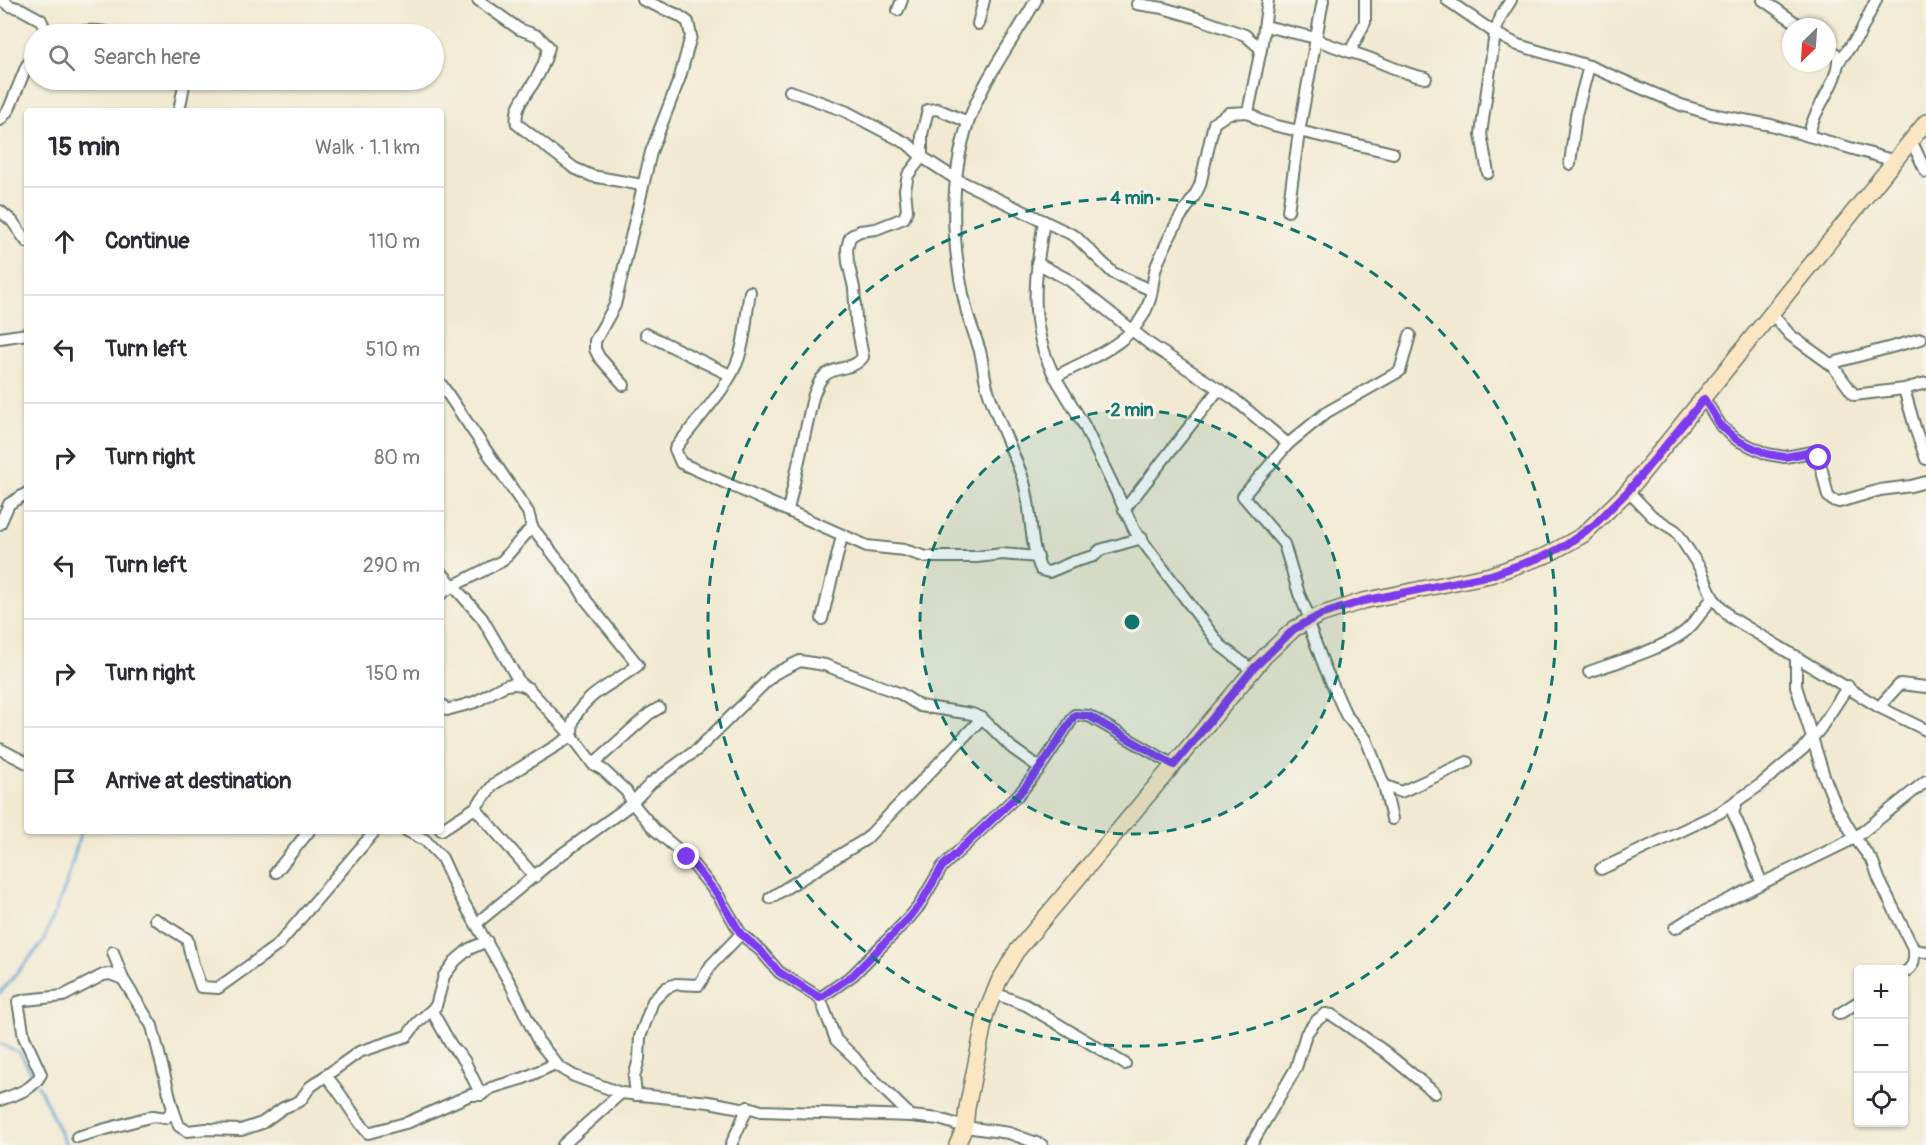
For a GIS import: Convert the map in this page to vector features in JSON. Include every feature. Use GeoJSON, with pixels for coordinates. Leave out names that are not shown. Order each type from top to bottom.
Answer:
{"type":"FeatureCollection","features":[{"type":"Feature","properties":{"kind":"main road"},"geometry":{"type":"LineString","coordinates":[[957,1145],[965,1127],[979,1040],[994,993],[1016,952],[1252,670],[1284,637],[1309,620],[1363,601],[1491,575],[1547,555],[1583,535],[1628,491],[1926,122]]}},
{"type":"Feature","properties":{"kind":"street"},"geometry":{"type":"LineString","coordinates":[[1,0],[41,20],[44,24]]}},
{"type":"Feature","properties":{"kind":"street"},"geometry":{"type":"LineString","coordinates":[[478,0],[519,29],[538,36],[549,47],[535,81],[518,106],[515,115],[517,124],[574,168],[592,176],[642,185]]}},
{"type":"Feature","properties":{"kind":"street"},"geometry":{"type":"LineString","coordinates":[[624,385],[599,357],[595,350],[595,341],[615,304],[651,152],[680,77],[691,36],[688,22],[678,15],[643,0]]}},
{"type":"Feature","properties":{"kind":"street"},"geometry":{"type":"LineString","coordinates":[[978,24],[984,0]]}},
{"type":"Feature","properties":{"kind":"street"},"geometry":{"type":"LineString","coordinates":[[1036,0],[987,80],[968,122],[961,146],[954,214],[956,251],[967,312],[981,354],[987,386],[1025,483],[1041,570],[1049,572],[1094,556],[1100,550],[1142,538]]}},
{"type":"Feature","properties":{"kind":"street"},"geometry":{"type":"LineString","coordinates":[[1248,112],[1262,49],[1268,0]]}},
{"type":"Feature","properties":{"kind":"street"},"geometry":{"type":"LineString","coordinates":[[1288,212],[1299,132],[1323,0]]}},
{"type":"Feature","properties":{"kind":"street"},"geometry":{"type":"LineString","coordinates":[[1350,52],[1365,22],[1365,0]]}},
{"type":"Feature","properties":{"kind":"street"},"geometry":{"type":"LineString","coordinates":[[1447,0],[1494,33],[1525,48],[1589,66],[1681,105],[1711,114],[1771,125],[1895,161]]}},
{"type":"Feature","properties":{"kind":"street"},"geometry":{"type":"LineString","coordinates":[[1488,173],[1481,134],[1494,33],[1511,0]]}},
{"type":"Feature","properties":{"kind":"street"},"geometry":{"type":"LineString","coordinates":[[1763,0],[1789,18]]}},
{"type":"Feature","properties":{"kind":"street"},"geometry":{"type":"LineString","coordinates":[[1838,63],[1859,35],[1876,0]]}},
{"type":"Feature","properties":{"kind":"street"},"geometry":{"type":"LineString","coordinates":[[1137,4],[1184,14],[1245,35],[1262,49]]}},
{"type":"Feature","properties":{"kind":"street"},"geometry":{"type":"LineString","coordinates":[[1265,26],[1316,38],[1426,78]]}},
{"type":"Feature","properties":{"kind":"street"},"geometry":{"type":"LineString","coordinates":[[1809,136],[1811,121],[1836,72],[1838,56],[1836,54]]}},
{"type":"Feature","properties":{"kind":"street"},"geometry":{"type":"LineString","coordinates":[[1570,164],[1576,115],[1589,66]]}},
{"type":"Feature","properties":{"kind":"street"},"geometry":{"type":"LineString","coordinates":[[0,120],[9,109],[24,72]]}},
{"type":"Feature","properties":{"kind":"street"},"geometry":{"type":"LineString","coordinates":[[179,108],[182,90]]}},
{"type":"Feature","properties":{"kind":"street"},"geometry":{"type":"LineString","coordinates":[[790,91],[845,111],[908,144],[922,157],[956,179],[1075,236],[1113,273],[1151,290]]}},
{"type":"Feature","properties":{"kind":"street"},"geometry":{"type":"LineString","coordinates":[[788,510],[813,398],[820,381],[834,370],[854,366],[863,357],[856,320],[854,288],[848,262],[849,240],[851,236],[860,231],[876,229],[904,218],[907,210],[905,190],[908,175],[922,157],[922,134],[928,110],[937,109],[968,122]]}},
{"type":"Feature","properties":{"kind":"street"},"geometry":{"type":"LineString","coordinates":[[1055,377],[1120,342],[1133,332],[1140,322],[1150,300],[1157,264],[1181,215],[1200,185],[1214,123],[1229,113],[1248,112],[1259,120],[1299,132],[1393,153]]}},
{"type":"Feature","properties":{"kind":"street"},"geometry":{"type":"LineString","coordinates":[[1911,140],[1926,172]]}},
{"type":"Feature","properties":{"kind":"street"},"geometry":{"type":"LineString","coordinates":[[0,211],[12,221],[24,238]]}},
{"type":"Feature","properties":{"kind":"street"},"geometry":{"type":"LineString","coordinates":[[1044,221],[1034,295],[1044,357],[1084,425],[1124,510],[1142,538],[1220,645],[1252,670]]}},
{"type":"Feature","properties":{"kind":"street"},"geometry":{"type":"LineString","coordinates":[[1037,263],[1069,280],[1133,332],[1219,389],[1288,444]]}},
{"type":"Feature","properties":{"kind":"street"},"geometry":{"type":"LineString","coordinates":[[750,292],[739,358],[720,393],[675,449],[681,463],[867,546],[904,550],[926,556],[977,557],[1002,554],[1038,557]]}},
{"type":"Feature","properties":{"kind":"street"},"geometry":{"type":"LineString","coordinates":[[1772,314],[1790,335],[1829,363],[1854,395],[1904,389],[1926,383]]}},
{"type":"Feature","properties":{"kind":"street"},"geometry":{"type":"LineString","coordinates":[[0,338],[24,334]]}},
{"type":"Feature","properties":{"kind":"street"},"geometry":{"type":"LineString","coordinates":[[646,334],[730,375]]}},
{"type":"Feature","properties":{"kind":"street"},"geometry":{"type":"LineString","coordinates":[[1392,819],[1384,785],[1366,739],[1346,715],[1324,668],[1284,544],[1242,496],[1288,444],[1327,412],[1400,371],[1410,335]]}},
{"type":"Feature","properties":{"kind":"street"},"geometry":{"type":"LineString","coordinates":[[1829,363],[1921,339]]}},
{"type":"Feature","properties":{"kind":"street"},"geometry":{"type":"LineString","coordinates":[[444,388],[528,512],[532,527],[638,665],[591,696],[574,718],[572,736]]}},
{"type":"Feature","properties":{"kind":"street"},"geometry":{"type":"LineString","coordinates":[[1124,510],[1219,389]]}},
{"type":"Feature","properties":{"kind":"street"},"geometry":{"type":"LineString","coordinates":[[1904,389],[1926,459]]}},
{"type":"Feature","properties":{"kind":"street"},"geometry":{"type":"LineString","coordinates":[[1704,399],[1721,426],[1737,440],[1767,454],[1785,457],[1812,452],[1819,458],[1828,496],[1832,500],[1839,502],[1880,490],[1926,482]]}},
{"type":"Feature","properties":{"kind":"street"},"geometry":{"type":"LineString","coordinates":[[1628,491],[1652,516],[1676,531],[1700,568],[1713,598],[1730,617],[1848,686],[1879,707],[1926,730]]}},
{"type":"Feature","properties":{"kind":"street"},"geometry":{"type":"LineString","coordinates":[[0,524],[9,504],[24,495]]}},
{"type":"Feature","properties":{"kind":"street"},"geometry":{"type":"LineString","coordinates":[[444,592],[502,561],[532,527]]}},
{"type":"Feature","properties":{"kind":"street"},"geometry":{"type":"LineString","coordinates":[[822,620],[842,536]]}},
{"type":"Feature","properties":{"kind":"street"},"geometry":{"type":"LineString","coordinates":[[444,576],[482,618],[520,683],[528,688],[572,736],[593,764],[621,786],[655,830],[687,857],[718,895],[741,934],[761,951],[779,972],[820,998],[836,1040],[911,1116]]}},
{"type":"Feature","properties":{"kind":"street"},"geometry":{"type":"LineString","coordinates":[[1588,672],[1660,645],[1683,633],[1699,619],[1705,606],[1713,598]]}},
{"type":"Feature","properties":{"kind":"street"},"geometry":{"type":"LineString","coordinates":[[1796,656],[1796,686],[1824,776],[1836,806],[1873,862],[1914,950],[1915,960],[1908,970]]}},
{"type":"Feature","properties":{"kind":"street"},"geometry":{"type":"LineString","coordinates":[[477,923],[551,862],[633,802],[651,783],[698,749],[774,674],[800,661],[825,665],[901,694],[920,706],[972,714],[982,718],[1012,748],[1040,768]]}},
{"type":"Feature","properties":{"kind":"street"},"geometry":{"type":"LineString","coordinates":[[444,707],[447,710],[475,702],[511,683],[520,683]]}},
{"type":"Feature","properties":{"kind":"street"},"geometry":{"type":"LineString","coordinates":[[1879,707],[1900,684],[1926,687]]}},
{"type":"Feature","properties":{"kind":"street"},"geometry":{"type":"LineString","coordinates":[[1601,869],[1719,813],[1737,801],[1803,749],[1820,729],[1848,686]]}},
{"type":"Feature","properties":{"kind":"street"},"geometry":{"type":"LineString","coordinates":[[593,764],[649,714],[659,708]]}},
{"type":"Feature","properties":{"kind":"street"},"geometry":{"type":"LineString","coordinates":[[820,998],[853,975],[909,918],[919,906],[942,867],[1020,793],[1040,768],[1075,715],[1089,716],[1174,765]]}},
{"type":"Feature","properties":{"kind":"street"},"geometry":{"type":"LineString","coordinates":[[770,898],[866,839],[982,718]]}},
{"type":"Feature","properties":{"kind":"street"},"geometry":{"type":"LineString","coordinates":[[444,827],[475,808],[494,784],[572,736]]}},
{"type":"Feature","properties":{"kind":"street"},"geometry":{"type":"LineString","coordinates":[[0,749],[24,761]]}},
{"type":"Feature","properties":{"kind":"street"},"geometry":{"type":"LineString","coordinates":[[1384,785],[1401,792],[1467,762]]}},
{"type":"Feature","properties":{"kind":"street"},"geometry":{"type":"LineString","coordinates":[[1675,928],[1855,838],[1925,784]]}},
{"type":"Feature","properties":{"kind":"street"},"geometry":{"type":"LineString","coordinates":[[1737,801],[1733,813],[1743,832],[1753,864],[1762,883]]}},
{"type":"Feature","properties":{"kind":"street"},"geometry":{"type":"LineString","coordinates":[[475,808],[535,877]]}},
{"type":"Feature","properties":{"kind":"street"},"geometry":{"type":"LineString","coordinates":[[276,872],[307,834]]}},
{"type":"Feature","properties":{"kind":"street"},"geometry":{"type":"LineString","coordinates":[[155,919],[187,939],[201,987],[218,988],[278,945],[372,834]]}},
{"type":"Feature","properties":{"kind":"street"},"geometry":{"type":"LineString","coordinates":[[413,834],[425,840],[442,858],[457,891],[512,985],[538,1041],[555,1064],[574,1076],[621,1093],[709,1102],[746,1109],[748,1107],[776,1113],[911,1116],[939,1119],[965,1127],[1010,1133],[1042,1145]]}},
{"type":"Feature","properties":{"kind":"street"},"geometry":{"type":"LineString","coordinates":[[425,840],[434,834]]}},
{"type":"Feature","properties":{"kind":"street"},"geometry":{"type":"LineString","coordinates":[[636,1095],[634,1077],[639,1059],[640,1037],[653,1001],[666,988],[676,984],[699,984],[711,964],[741,934]]}},
{"type":"Feature","properties":{"kind":"street"},"geometry":{"type":"LineString","coordinates":[[113,952],[123,979],[152,1026],[173,1109],[179,1126],[188,1131],[247,1129],[262,1123],[283,1108],[300,1101],[310,1087],[359,1052],[407,1036],[437,1004],[444,976],[455,961],[469,949],[487,941]]}},
{"type":"Feature","properties":{"kind":"street"},"geometry":{"type":"LineString","coordinates":[[1914,950],[1926,952]]}},
{"type":"Feature","properties":{"kind":"street"},"geometry":{"type":"LineString","coordinates":[[0,1100],[37,1083],[41,1074],[24,1037],[18,1002],[63,996],[103,975],[110,974],[123,979]]}},
{"type":"Feature","properties":{"kind":"street"},"geometry":{"type":"LineString","coordinates":[[994,993],[1026,1005],[1125,1064]]}},
{"type":"Feature","properties":{"kind":"street"},"geometry":{"type":"LineString","coordinates":[[1839,1014],[1854,1005]]}},
{"type":"Feature","properties":{"kind":"street"},"geometry":{"type":"LineString","coordinates":[[432,1011],[451,1045],[464,1060],[481,1095]]}},
{"type":"Feature","properties":{"kind":"street"},"geometry":{"type":"LineString","coordinates":[[1251,1145],[1296,1068],[1306,1034],[1325,1014],[1332,1016],[1384,1051],[1435,1093]]}},
{"type":"Feature","properties":{"kind":"street"},"geometry":{"type":"LineString","coordinates":[[326,1076],[368,1133],[409,1122],[470,1095],[481,1095],[490,1088],[524,1078],[555,1064]]}},
{"type":"Feature","properties":{"kind":"street"},"geometry":{"type":"LineString","coordinates":[[563,1145],[621,1093]]}},
{"type":"Feature","properties":{"kind":"street"},"geometry":{"type":"LineString","coordinates":[[731,1145],[748,1107]]}},
{"type":"Feature","properties":{"kind":"street"},"geometry":{"type":"LineString","coordinates":[[77,1137],[153,1116],[166,1118],[173,1109]]}},
{"type":"Feature","properties":{"kind":"waterway"},"geometry":{"type":"LineString","coordinates":[[0,993],[43,942],[66,885],[80,834]]}},
{"type":"Feature","properties":{"kind":"waterway"},"geometry":{"type":"LineString","coordinates":[[0,1044],[20,1053],[35,1079]]}},
{"type":"Feature","properties":{"kind":"waterway"},"geometry":{"type":"LineString","coordinates":[[38,1085],[66,1145]]}},
{"type":"Feature","properties":{"kind":"route"},"geometry":{"type":"LineString","coordinates":[[687,857],[718,895],[741,934],[761,951],[779,972],[820,998],[853,975],[909,918],[919,906],[942,867],[1020,793],[1040,768],[1075,715],[1089,716],[1174,765],[1252,670],[1294,629],[1310,619],[1335,609],[1363,601],[1491,575],[1547,555],[1566,545],[1583,535],[1628,491],[1704,399],[1721,426],[1737,440],[1767,454],[1785,457],[1812,452],[1819,458]]}}]}
